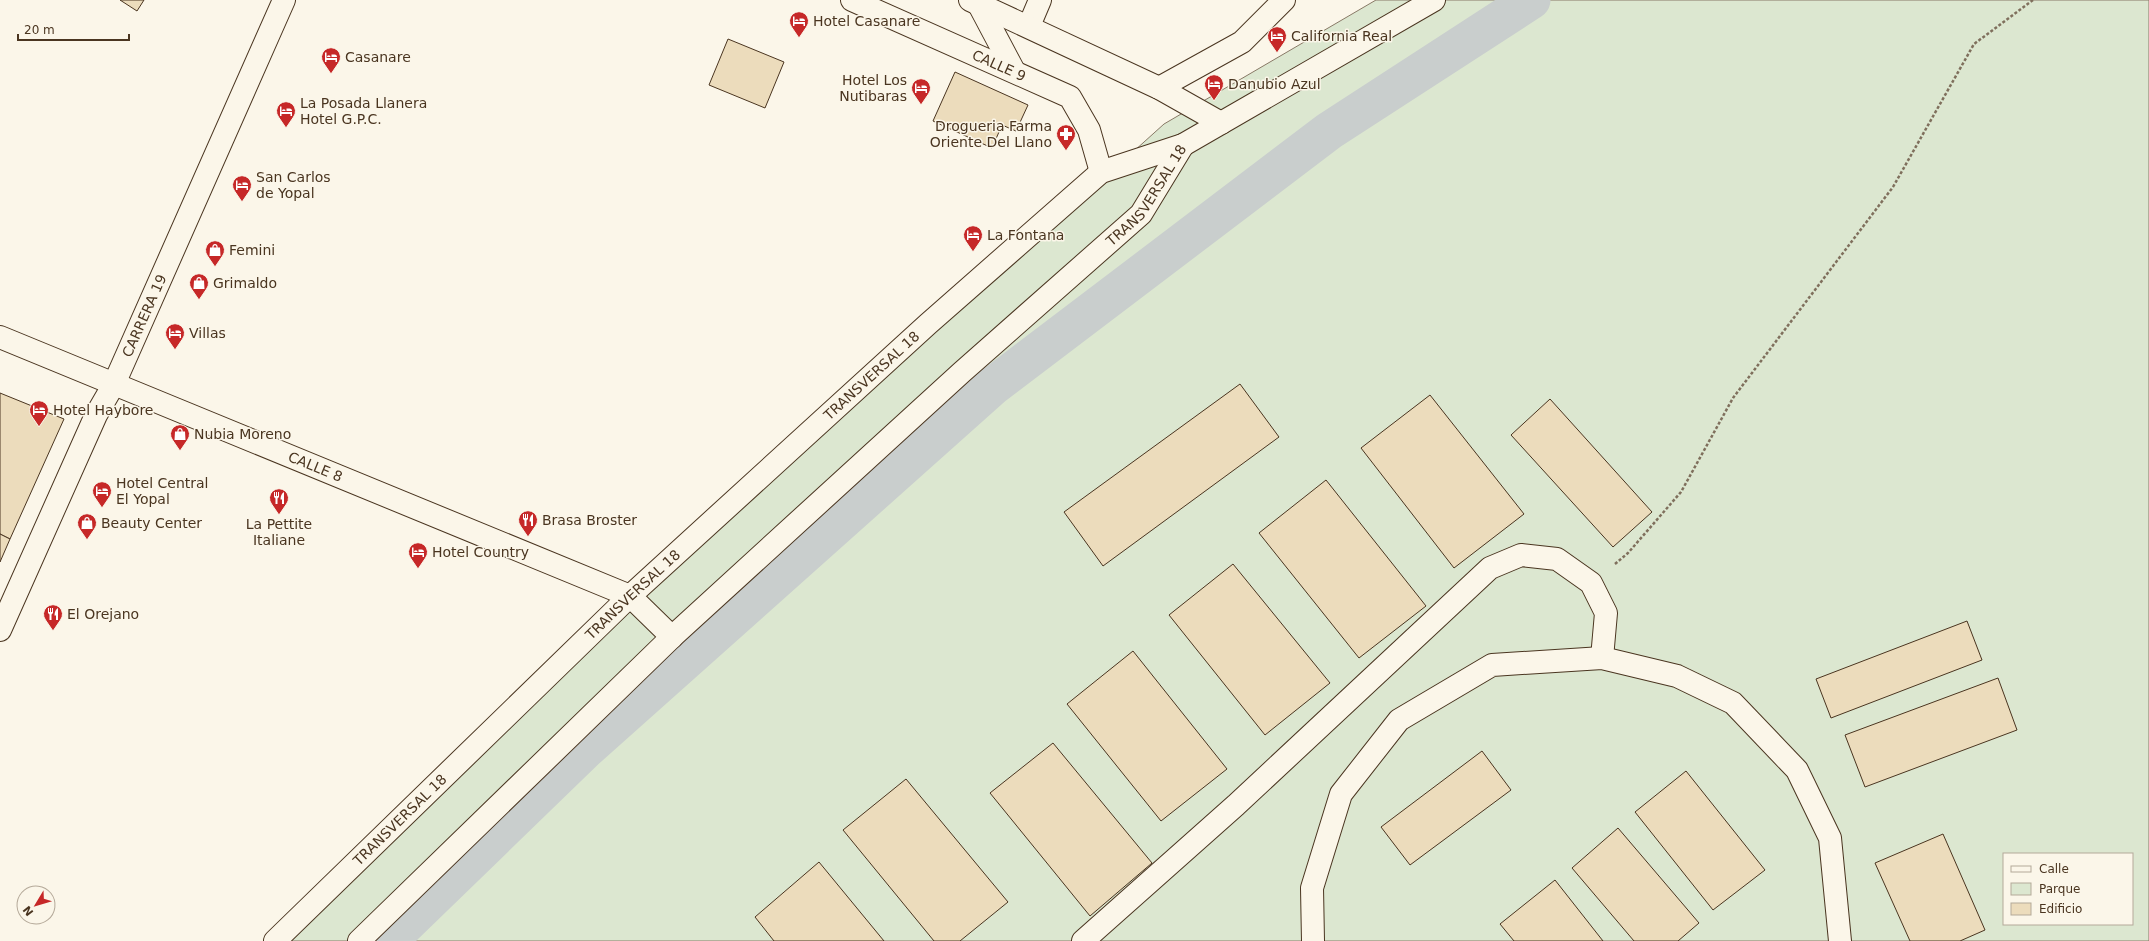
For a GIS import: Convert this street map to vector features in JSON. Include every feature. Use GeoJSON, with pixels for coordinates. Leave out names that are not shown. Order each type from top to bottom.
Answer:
{"type":"FeatureCollection","features":[{"type":"Feature","properties":{"kind":"street","name":"CARRERA 19"},"geometry":{"type":"LineString","coordinates":[[0,630],[96,415],[114,384],[284,0]]}},
{"type":"Feature","properties":{"kind":"street","name":"CALLE 9"},"geometry":{"type":"LineString","coordinates":[[852,0],[1070,97],[1089,130],[1101,172]]}},
{"type":"Feature","properties":{"kind":"street"},"geometry":{"type":"LineString","coordinates":[[1029,26],[1040,0]]}},
{"type":"Feature","properties":{"kind":"street"},"geometry":{"type":"LineString","coordinates":[[1159,88],[1242,42],[1284,0]]}},
{"type":"Feature","properties":{"kind":"street"},"geometry":{"type":"LineString","coordinates":[[1184,145],[1434,0]]}},
{"type":"Feature","properties":{"kind":"street"},"geometry":{"type":"LineString","coordinates":[[976,1],[1014,71]]}},
{"type":"Feature","properties":{"kind":"street"},"geometry":{"type":"LineString","coordinates":[[976,1],[1159,88],[1221,123]]}},
{"type":"Feature","properties":{"kind":"street","name":"TRANSVERSAL 18"},"geometry":{"type":"LineString","coordinates":[[275,941],[630,596],[928,324],[1101,172],[1184,145]]}},
{"type":"Feature","properties":{"kind":"street","name":"TRANSVERSAL 18"},"geometry":{"type":"LineString","coordinates":[[359,941],[672,637],[962,372],[1142,214],[1184,145]]}},
{"type":"Feature","properties":{"kind":"street","name":"CALLE 8"},"geometry":{"type":"LineString","coordinates":[[0,337],[630,596]]}},
{"type":"Feature","properties":{"kind":"street"},"geometry":{"type":"LineString","coordinates":[[1083,941],[1236,805],[1490,568],[1521,555],[1557,558],[1591,583],[1606,613],[1602,658]]}},
{"type":"Feature","properties":{"kind":"street"},"geometry":{"type":"LineString","coordinates":[[630,596],[672,637]]}},
{"type":"Feature","properties":{"kind":"street"},"geometry":{"type":"LineString","coordinates":[[1313,941],[1312,888],[1341,794],[1398,720],[1492,666],[1602,658],[1677,676],[1733,703],[1797,770],[1830,838],[1840,941]]}},
{"type":"Feature","properties":{"kind":"path"},"geometry":{"type":"LineString","coordinates":[[1591,583],[1628,552],[1682,492],[1733,398],[1892,187],[1974,44],[2033,0]]}},
{"type":"Feature","properties":{"kind":"green space"},"geometry":{"type":"Polygon","coordinates":[[[1376,0],[2149,0],[2149,941],[286,941],[627,608],[1164,124],[1376,0]]]}},
{"type":"Feature","properties":{"kind":"building"},"geometry":{"type":"Polygon","coordinates":[[[120,0],[144,0],[137,11],[120,0]]]}},
{"type":"Feature","properties":{"kind":"building"},"geometry":{"type":"Polygon","coordinates":[[[728,39],[784,62],[765,108],[709,85],[728,39]]]}},
{"type":"Feature","properties":{"kind":"building"},"geometry":{"type":"Polygon","coordinates":[[[955,72],[1028,105],[1016,131],[1002,125],[992,148],[933,121],[955,72]]]}},
{"type":"Feature","properties":{"kind":"building"},"geometry":{"type":"Polygon","coordinates":[[[1240,384],[1279,437],[1103,566],[1064,512],[1240,384]]]}},
{"type":"Feature","properties":{"kind":"building"},"geometry":{"type":"Polygon","coordinates":[[[0,393],[64,419],[10,539],[0,534],[0,393]]]}},
{"type":"Feature","properties":{"kind":"building"},"geometry":{"type":"Polygon","coordinates":[[[1430,395],[1524,514],[1454,568],[1361,448],[1430,395]]]}},
{"type":"Feature","properties":{"kind":"building"},"geometry":{"type":"Polygon","coordinates":[[[1550,399],[1652,512],[1613,547],[1511,435],[1550,399]]]}},
{"type":"Feature","properties":{"kind":"building"},"geometry":{"type":"Polygon","coordinates":[[[1326,480],[1426,606],[1359,658],[1259,533],[1326,480]]]}},
{"type":"Feature","properties":{"kind":"building"},"geometry":{"type":"Polygon","coordinates":[[[0,534],[10,539],[0,562],[0,534]]]}},
{"type":"Feature","properties":{"kind":"building"},"geometry":{"type":"Polygon","coordinates":[[[1233,564],[1330,683],[1265,735],[1169,615],[1233,564]]]}},
{"type":"Feature","properties":{"kind":"building"},"geometry":{"type":"Polygon","coordinates":[[[1967,621],[1982,660],[1831,718],[1816,679],[1967,621]]]}},
{"type":"Feature","properties":{"kind":"building"},"geometry":{"type":"Polygon","coordinates":[[[1133,651],[1227,769],[1161,821],[1067,704],[1133,651]]]}},
{"type":"Feature","properties":{"kind":"building"},"geometry":{"type":"Polygon","coordinates":[[[1998,678],[2017,730],[1865,787],[1845,735],[1998,678]]]}},
{"type":"Feature","properties":{"kind":"building"},"geometry":{"type":"Polygon","coordinates":[[[1053,743],[1152,863],[1090,916],[990,793],[1053,743]]]}},
{"type":"Feature","properties":{"kind":"building"},"geometry":{"type":"Polygon","coordinates":[[[1482,751],[1511,790],[1410,865],[1381,827],[1482,751]]]}},
{"type":"Feature","properties":{"kind":"building"},"geometry":{"type":"Polygon","coordinates":[[[1686,771],[1765,870],[1713,910],[1635,812],[1686,771]]]}},
{"type":"Feature","properties":{"kind":"building"},"geometry":{"type":"Polygon","coordinates":[[[906,779],[1008,902],[960,941],[934,941],[843,830],[906,779]]]}},
{"type":"Feature","properties":{"kind":"building"},"geometry":{"type":"Polygon","coordinates":[[[1618,828],[1699,923],[1678,941],[1634,941],[1572,868],[1618,828]]]}},
{"type":"Feature","properties":{"kind":"building"},"geometry":{"type":"Polygon","coordinates":[[[1943,834],[1985,930],[1960,941],[1910,941],[1875,863],[1943,834]]]}},
{"type":"Feature","properties":{"kind":"building"},"geometry":{"type":"Polygon","coordinates":[[[819,862],[884,941],[774,941],[755,917],[819,862]]]}},
{"type":"Feature","properties":{"kind":"building"},"geometry":{"type":"Polygon","coordinates":[[[1555,880],[1603,941],[1514,941],[1500,924],[1555,880]]]}},
{"type":"Feature","properties":{"kind":"waterway"},"geometry":{"type":"LineString","coordinates":[[388,941],[585,750],[993,386],[1329,131],[1531,0]]}},
{"type":"Feature","properties":{"kind":"place","name":"Hotel Casanare"},"geometry":{"type":"Point","coordinates":[799,38]}},
{"type":"Feature","properties":{"kind":"place","name":"California Real"},"geometry":{"type":"Point","coordinates":[1277,53]}},
{"type":"Feature","properties":{"kind":"place","name":"Casanare"},"geometry":{"type":"Point","coordinates":[331,74]}},
{"type":"Feature","properties":{"kind":"place","name":"Danubio Azul"},"geometry":{"type":"Point","coordinates":[1214,101]}},
{"type":"Feature","properties":{"kind":"place","name":"Hotel Los Nutibaras"},"geometry":{"type":"Point","coordinates":[921,105]}},
{"type":"Feature","properties":{"kind":"place","name":"La Posada Llanera Hotel G.P.C."},"geometry":{"type":"Point","coordinates":[286,128]}},
{"type":"Feature","properties":{"kind":"place","name":"Drogueria Farma Oriente Del Llano"},"geometry":{"type":"Point","coordinates":[1066,151]}},
{"type":"Feature","properties":{"kind":"place","name":"San Carlos de Yopal"},"geometry":{"type":"Point","coordinates":[242,202]}},
{"type":"Feature","properties":{"kind":"place","name":"La Fontana"},"geometry":{"type":"Point","coordinates":[973,252]}},
{"type":"Feature","properties":{"kind":"place","name":"Femini"},"geometry":{"type":"Point","coordinates":[215,267]}},
{"type":"Feature","properties":{"kind":"place","name":"Grimaldo"},"geometry":{"type":"Point","coordinates":[199,300]}},
{"type":"Feature","properties":{"kind":"place","name":"Villas"},"geometry":{"type":"Point","coordinates":[175,350]}},
{"type":"Feature","properties":{"kind":"place","name":"Hotel Haybore"},"geometry":{"type":"Point","coordinates":[39,427]}},
{"type":"Feature","properties":{"kind":"place","name":"Nubia Moreno"},"geometry":{"type":"Point","coordinates":[180,451]}},
{"type":"Feature","properties":{"kind":"place","name":"Hotel Central El Yopal"},"geometry":{"type":"Point","coordinates":[102,508]}},
{"type":"Feature","properties":{"kind":"place","name":"La Pettite Italiane"},"geometry":{"type":"Point","coordinates":[279,515]}},
{"type":"Feature","properties":{"kind":"place","name":"Brasa Broster"},"geometry":{"type":"Point","coordinates":[528,537]}},
{"type":"Feature","properties":{"kind":"place","name":"Beauty Center"},"geometry":{"type":"Point","coordinates":[87,540]}},
{"type":"Feature","properties":{"kind":"place","name":"Hotel Country"},"geometry":{"type":"Point","coordinates":[418,569]}},
{"type":"Feature","properties":{"kind":"place","name":"El Orejano"},"geometry":{"type":"Point","coordinates":[53,631]}}]}
